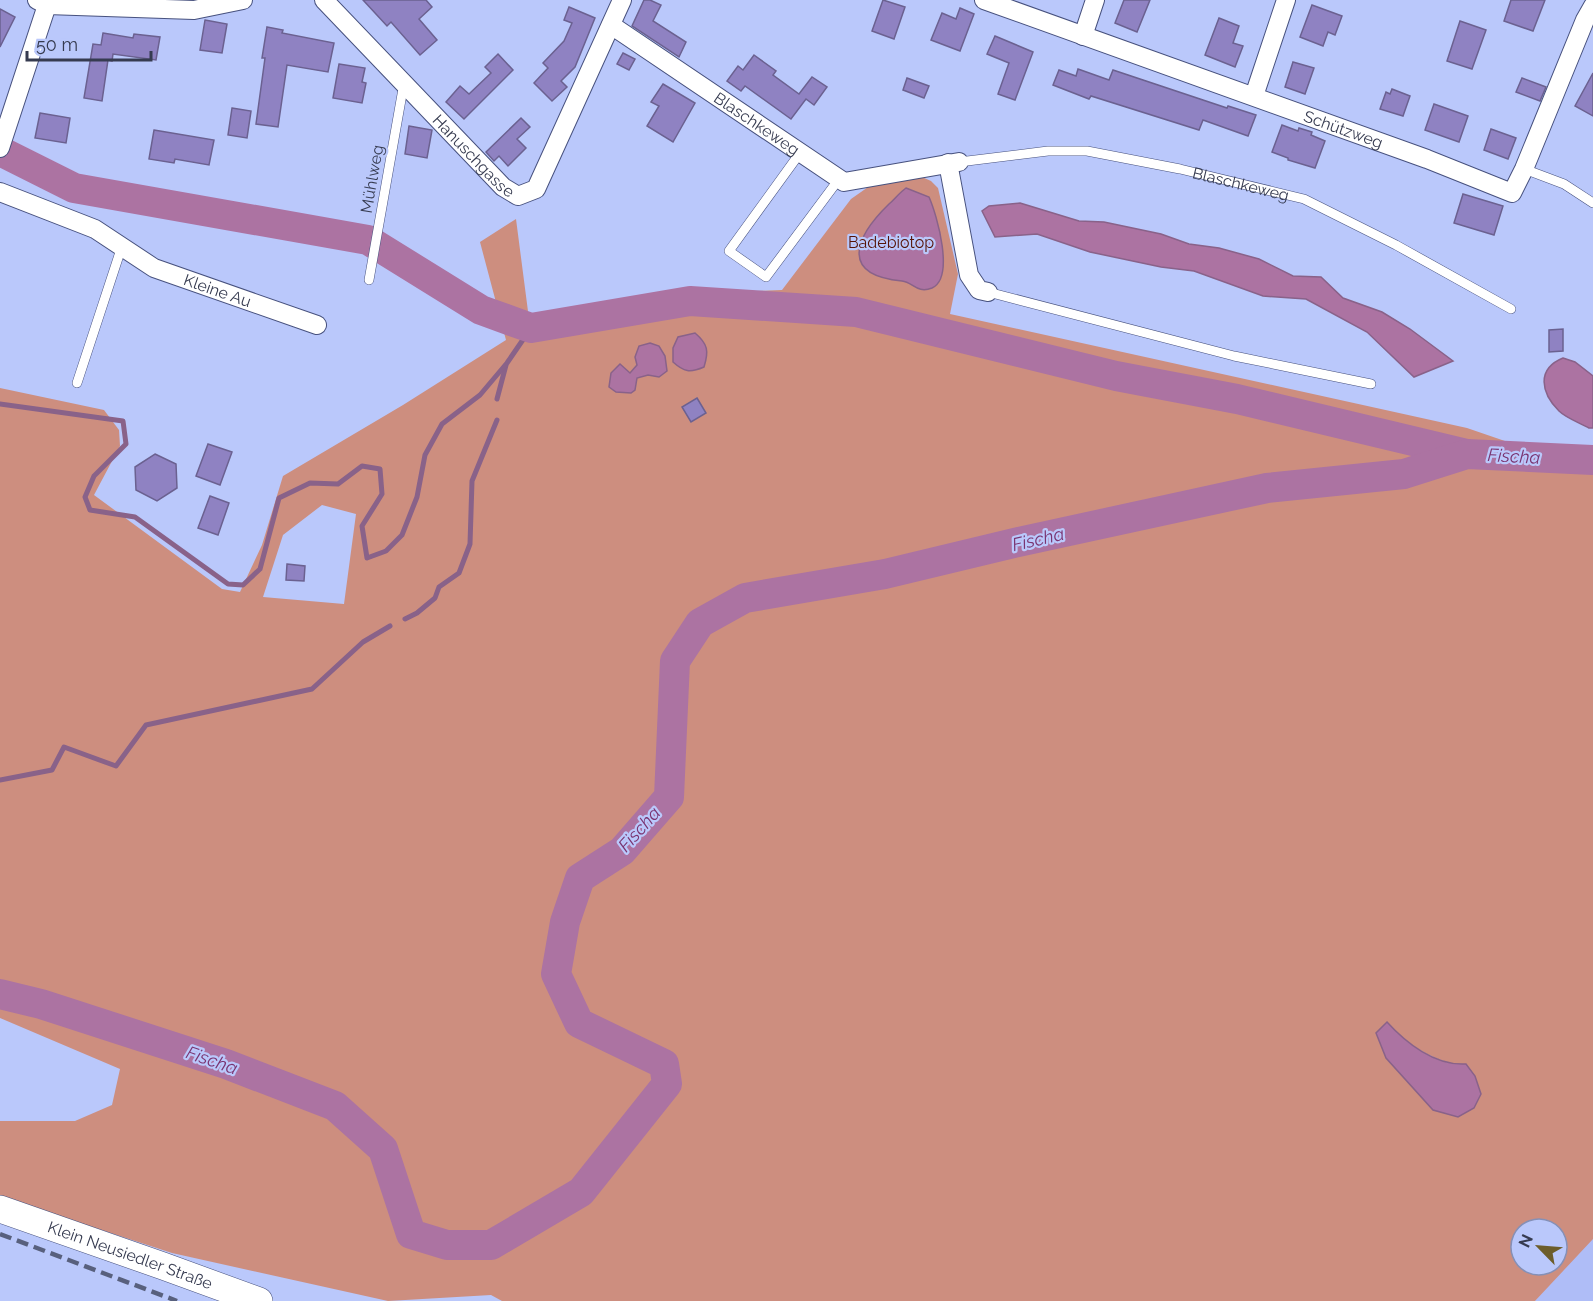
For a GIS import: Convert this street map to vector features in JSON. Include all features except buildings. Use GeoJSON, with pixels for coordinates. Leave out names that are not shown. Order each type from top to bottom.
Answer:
{"type":"FeatureCollection","features":[{"type":"Feature","properties":{"kind":"main road","name":"Klein Neusiedler Straße"},"geometry":{"type":"LineString","coordinates":[[0,1209],[259,1301]]}},
{"type":"Feature","properties":{"kind":"street"},"geometry":{"type":"LineString","coordinates":[[0,148],[42,2],[194,10],[243,0]]}},
{"type":"Feature","properties":{"kind":"street","name":"Hanuschgasse"},"geometry":{"type":"LineString","coordinates":[[324,0],[503,187],[518,196],[536,189],[622,0]]}},
{"type":"Feature","properties":{"kind":"street","name":"Schützweg"},"geometry":{"type":"LineString","coordinates":[[984,0],[1427,159],[1512,193],[1524,170],[1576,41],[1593,6]]}},
{"type":"Feature","properties":{"kind":"street"},"geometry":{"type":"LineString","coordinates":[[1083,36],[1095,0]]}},
{"type":"Feature","properties":{"kind":"street"},"geometry":{"type":"LineString","coordinates":[[1254,96],[1286,0]]}},
{"type":"Feature","properties":{"kind":"street","name":"Blaschkeweg"},"geometry":{"type":"LineString","coordinates":[[611,25],[844,182],[953,163]]}},
{"type":"Feature","properties":{"kind":"street"},"geometry":{"type":"LineString","coordinates":[[953,163],[969,275],[979,290],[988,292]]}},
{"type":"Feature","properties":{"kind":"street","name":"Kleine Au"},"geometry":{"type":"LineString","coordinates":[[0,192],[95,229],[154,268],[317,324]]}},
{"type":"Feature","properties":{"kind":"lane","name":"Mühlweg"},"geometry":{"type":"LineString","coordinates":[[369,280],[404,83]]}},
{"type":"Feature","properties":{"kind":"lane","name":"Blaschkeweg"},"geometry":{"type":"LineString","coordinates":[[953,163],[1048,151],[1087,151],[1180,169],[1304,199],[1396,245],[1511,309]]}},
{"type":"Feature","properties":{"kind":"lane"},"geometry":{"type":"LineString","coordinates":[[800,153],[729,252],[766,277],[839,179]]}},
{"type":"Feature","properties":{"kind":"lane"},"geometry":{"type":"LineString","coordinates":[[1524,170],[1563,184],[1593,203]]}},
{"type":"Feature","properties":{"kind":"lane"},"geometry":{"type":"LineString","coordinates":[[77,382],[122,246]]}},
{"type":"Feature","properties":{"kind":"lane"},"geometry":{"type":"LineString","coordinates":[[988,292],[1234,356],[1371,384]]}},
{"type":"Feature","properties":{"kind":"shaded area"},"geometry":{"type":"Polygon","coordinates":[[[906,188],[929,197],[940,231],[942,272],[939,282],[932,288],[923,290],[906,282],[882,277],[869,271],[861,263],[859,253],[868,229],[906,188]]]}},
{"type":"Feature","properties":{"kind":"shaded area"},"geometry":{"type":"Polygon","coordinates":[[[1020,203],[1079,221],[1104,222],[1161,234],[1189,244],[1219,248],[1259,259],[1293,276],[1321,277],[1343,298],[1382,312],[1410,329],[1453,361],[1414,377],[1367,332],[1306,299],[1263,296],[1194,271],[1161,267],[1090,252],[1037,234],[995,237],[982,211],[989,206],[1020,203]]]}},
{"type":"Feature","properties":{"kind":"shaded area"},"geometry":{"type":"Polygon","coordinates":[[[695,333],[705,344],[706,361],[704,367],[687,370],[673,362],[673,348],[678,337],[695,333]]]}},
{"type":"Feature","properties":{"kind":"shaded area"},"geometry":{"type":"Polygon","coordinates":[[[650,343],[659,346],[665,356],[667,371],[659,377],[648,375],[637,378],[635,390],[631,393],[616,392],[609,387],[611,373],[620,364],[630,373],[637,365],[635,357],[639,346],[650,343]]]}},
{"type":"Feature","properties":{"kind":"shaded area"},"geometry":{"type":"Polygon","coordinates":[[[1563,358],[1575,362],[1593,376],[1593,428],[1562,414],[1548,397],[1544,382],[1545,375],[1548,368],[1563,358]]]}},
{"type":"Feature","properties":{"kind":"shaded area"},"geometry":{"type":"Polygon","coordinates":[[[1387,1022],[1422,1052],[1454,1064],[1466,1064],[1475,1076],[1481,1094],[1474,1108],[1458,1117],[1433,1110],[1386,1058],[1376,1033],[1387,1022]]]}},
{"type":"Feature","properties":{"kind":"shaded area"},"geometry":{"type":"Polygon","coordinates":[[[1593,1239],[1593,1301],[1535,1301],[1556,1277],[1569,1277],[1569,1263],[1593,1239]]]}},
{"type":"Feature","properties":{"kind":"green space","name":"Badebiotop"},"geometry":{"type":"Polygon","coordinates":[[[922,177],[931,181],[938,188],[958,274],[950,314],[1467,428],[1593,471],[1593,1239],[1569,1265],[1569,1217],[1509,1217],[1509,1277],[1557,1277],[1535,1301],[502,1301],[491,1295],[388,1301],[172,1253],[0,1197],[0,1121],[75,1121],[112,1105],[120,1069],[0,1018],[0,388],[104,410],[119,430],[120,446],[94,495],[222,589],[240,592],[262,545],[283,476],[403,405],[506,340],[480,242],[516,219],[529,319],[701,293],[782,290],[851,199],[871,185],[922,177]],[[665,356],[637,365],[630,373],[620,364],[635,390],[637,378],[648,375],[659,377],[666,371],[665,356]],[[322,505],[283,535],[263,597],[344,604],[356,514],[322,505]],[[1387,1022],[1386,1058],[1457,1065],[1419,1049],[1387,1022]]]}},
{"type":"Feature","properties":{"kind":"waterway"},"geometry":{"type":"LineString","coordinates":[[0,151],[74,188],[368,240],[481,310],[531,328],[690,301],[856,312],[1116,376],[1237,399],[1467,454]]}},
{"type":"Feature","properties":{"kind":"waterway"},"geometry":{"type":"LineString","coordinates":[[0,404],[123,421],[126,444],[94,476],[85,497],[90,510],[135,517],[228,584],[243,585],[260,569],[279,498],[310,483],[338,484],[362,466],[380,469],[382,494],[362,526],[367,558],[386,551],[402,535],[417,497],[425,455],[442,424],[480,395],[507,363],[531,328]]}},
{"type":"Feature","properties":{"kind":"waterway"},"geometry":{"type":"LineString","coordinates":[[497,399],[506,365]]}},
{"type":"Feature","properties":{"kind":"waterway"},"geometry":{"type":"LineString","coordinates":[[405,619],[417,613],[435,598],[439,587],[459,573],[470,544],[472,481],[497,420]]}},
{"type":"Feature","properties":{"kind":"waterway","name":"Fischa"},"geometry":{"type":"LineString","coordinates":[[0,994],[41,1004],[226,1064],[335,1106],[383,1149],[411,1234],[447,1245],[491,1245],[581,1192],[667,1084],[664,1064],[579,1023],[556,974],[565,922],[580,878],[622,851],[669,797],[675,661],[700,623],[745,598],[885,574],[1014,543],[1267,488],[1404,474],[1467,454],[1593,460]]}},
{"type":"Feature","properties":{"kind":"waterway"},"geometry":{"type":"LineString","coordinates":[[0,780],[52,770],[64,747],[116,766],[146,725],[312,689],[363,642],[390,626]]}},
{"type":"Feature","properties":{"kind":"railway"},"geometry":{"type":"LineString","coordinates":[[0,1234],[177,1301]]}}]}
